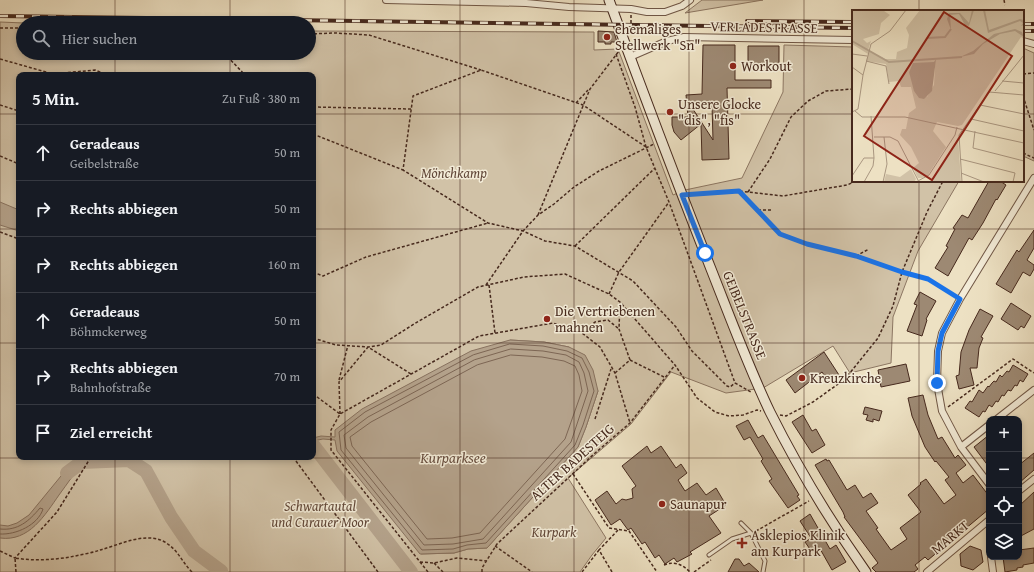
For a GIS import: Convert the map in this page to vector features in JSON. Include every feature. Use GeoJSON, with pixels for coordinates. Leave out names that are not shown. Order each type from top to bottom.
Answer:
{"type":"FeatureCollection","features":[{"type":"Feature","properties":{"kind":"street"},"geometry":{"type":"LineString","coordinates":[[386,0],[525,1],[569,7],[610,4],[647,12],[665,12],[682,6],[690,0]]}},
{"type":"Feature","properties":{"kind":"street","name":"GEIBELSTRASSE"},"geometry":{"type":"LineString","coordinates":[[610,4],[682,195],[749,365],[771,413],[816,496],[866,572]]}},
{"type":"Feature","properties":{"kind":"street","name":"VERLADESTRASSE"},"geometry":{"type":"LineString","coordinates":[[630,57],[667,41],[684,37],[852,40]]}},
{"type":"Feature","properties":{"kind":"street"},"geometry":{"type":"LineString","coordinates":[[1024,41],[1034,44]]}},
{"type":"Feature","properties":{"kind":"street"},"geometry":{"type":"LineString","coordinates":[[986,480],[961,447],[942,411],[937,383],[938,351],[942,333],[960,299],[1034,178]]}},
{"type":"Feature","properties":{"kind":"street"},"geometry":{"type":"LineString","coordinates":[[1000,416],[1034,390]]}},
{"type":"Feature","properties":{"kind":"street"},"geometry":{"type":"LineString","coordinates":[[961,447],[986,427]]}},
{"type":"Feature","properties":{"kind":"street"},"geometry":{"type":"LineString","coordinates":[[1022,489],[1034,479]]}},
{"type":"Feature","properties":{"kind":"street","name":"MARKT"},"geometry":{"type":"LineString","coordinates":[[927,572],[986,523]]}},
{"type":"Feature","properties":{"kind":"street"},"geometry":{"type":"LineString","coordinates":[[991,560],[993,572]]}},
{"type":"Feature","properties":{"kind":"lane"},"geometry":{"type":"LineString","coordinates":[[741,523],[751,534],[765,561],[763,572]]}},
{"type":"Feature","properties":{"kind":"lane"},"geometry":{"type":"LineString","coordinates":[[709,555],[732,539],[751,534]]}},
{"type":"Feature","properties":{"kind":"path"},"geometry":{"type":"LineString","coordinates":[[1004,0],[1005,5]]}},
{"type":"Feature","properties":{"kind":"path"},"geometry":{"type":"LineString","coordinates":[[630,36],[631,9]]}},
{"type":"Feature","properties":{"kind":"path"},"geometry":{"type":"LineString","coordinates":[[0,28],[16,28]]}},
{"type":"Feature","properties":{"kind":"path"},"geometry":{"type":"LineString","coordinates":[[316,34],[369,35],[536,88],[576,104],[583,105],[646,147]]}},
{"type":"Feature","properties":{"kind":"path"},"geometry":{"type":"LineString","coordinates":[[576,104],[590,89],[616,54],[622,49]]}},
{"type":"Feature","properties":{"kind":"path"},"geometry":{"type":"LineString","coordinates":[[616,54],[635,106],[646,147],[669,202],[735,383],[764,398]]}},
{"type":"Feature","properties":{"kind":"path"},"geometry":{"type":"LineString","coordinates":[[0,59],[46,72]]}},
{"type":"Feature","properties":{"kind":"path"},"geometry":{"type":"LineString","coordinates":[[231,60],[242,72]]}},
{"type":"Feature","properties":{"kind":"path"},"geometry":{"type":"LineString","coordinates":[[74,72],[95,70],[100,72]]}},
{"type":"Feature","properties":{"kind":"path"},"geometry":{"type":"LineString","coordinates":[[403,170],[413,96],[481,70]]}},
{"type":"Feature","properties":{"kind":"path"},"geometry":{"type":"LineString","coordinates":[[1024,74],[1034,73]]}},
{"type":"Feature","properties":{"kind":"path"},"geometry":{"type":"LineString","coordinates":[[538,215],[590,89]]}},
{"type":"Feature","properties":{"kind":"path"},"geometry":{"type":"LineString","coordinates":[[748,192],[770,159],[791,117],[808,101],[826,91],[852,89]]}},
{"type":"Feature","properties":{"kind":"path"},"geometry":{"type":"LineString","coordinates":[[1024,99],[1034,130]]}},
{"type":"Feature","properties":{"kind":"path"},"geometry":{"type":"LineString","coordinates":[[0,105],[16,110]]}},
{"type":"Feature","properties":{"kind":"path"},"geometry":{"type":"LineString","coordinates":[[316,107],[411,109]]}},
{"type":"Feature","properties":{"kind":"path"},"geometry":{"type":"LineString","coordinates":[[316,135],[403,170],[488,223],[523,231],[545,241],[575,246],[633,281],[676,327],[692,351],[727,386],[730,387],[735,383]]}},
{"type":"Feature","properties":{"kind":"path"},"geometry":{"type":"LineString","coordinates":[[486,285],[523,231],[538,215],[574,187],[599,171],[646,147],[662,141]]}},
{"type":"Feature","properties":{"kind":"path"},"geometry":{"type":"LineString","coordinates":[[1024,153],[1034,158]]}},
{"type":"Feature","properties":{"kind":"path"},"geometry":{"type":"LineString","coordinates":[[0,156],[16,163]]}},
{"type":"Feature","properties":{"kind":"path"},"geometry":{"type":"LineString","coordinates":[[575,246],[655,168]]}},
{"type":"Feature","properties":{"kind":"path"},"geometry":{"type":"LineString","coordinates":[[682,195],[739,191],[783,196],[847,185],[854,182]]}},
{"type":"Feature","properties":{"kind":"path"},"geometry":{"type":"LineString","coordinates":[[316,339],[336,344],[368,347],[381,345],[478,287],[524,277],[565,274],[609,294],[620,302],[675,365],[697,398],[715,412],[729,416],[743,415],[757,410],[786,416],[813,402],[845,379],[878,338],[893,306],[902,272],[927,212],[942,182]]}},
{"type":"Feature","properties":{"kind":"path"},"geometry":{"type":"LineString","coordinates":[[739,191],[780,234],[807,244],[856,256],[902,272],[928,279],[960,299]]}},
{"type":"Feature","properties":{"kind":"path"},"geometry":{"type":"LineString","coordinates":[[609,294],[618,272],[669,202]]}},
{"type":"Feature","properties":{"kind":"path"},"geometry":{"type":"LineString","coordinates":[[758,210],[773,210]]}},
{"type":"Feature","properties":{"kind":"path"},"geometry":{"type":"LineString","coordinates":[[316,273],[323,276],[366,257],[488,223]]}},
{"type":"Feature","properties":{"kind":"path"},"geometry":{"type":"LineString","coordinates":[[0,232],[16,238]]}},
{"type":"Feature","properties":{"kind":"path"},"geometry":{"type":"LineString","coordinates":[[856,256],[869,249]]}},
{"type":"Feature","properties":{"kind":"path"},"geometry":{"type":"LineString","coordinates":[[489,285],[495,333]]}},
{"type":"Feature","properties":{"kind":"path"},"geometry":{"type":"LineString","coordinates":[[620,302],[619,329],[630,360],[666,378]]}},
{"type":"Feature","properties":{"kind":"path"},"geometry":{"type":"LineString","coordinates":[[582,333],[595,322],[608,320],[619,329]]}},
{"type":"Feature","properties":{"kind":"path"},"geometry":{"type":"LineString","coordinates":[[340,414],[479,336],[553,323],[582,333],[600,347],[611,369],[615,373],[630,423]]}},
{"type":"Feature","properties":{"kind":"path"},"geometry":{"type":"LineString","coordinates":[[348,345],[339,382],[340,414],[331,430],[331,450],[428,572]]}},
{"type":"Feature","properties":{"kind":"path"},"geometry":{"type":"LineString","coordinates":[[368,347],[411,374]]}},
{"type":"Feature","properties":{"kind":"path"},"geometry":{"type":"LineString","coordinates":[[339,382],[368,347]]}},
{"type":"Feature","properties":{"kind":"path"},"geometry":{"type":"LineString","coordinates":[[942,411],[1013,359],[1034,373]]}},
{"type":"Feature","properties":{"kind":"path"},"geometry":{"type":"LineString","coordinates":[[615,373],[630,360]]}},
{"type":"Feature","properties":{"kind":"path","name":"ALTER BADESTEIG"},"geometry":{"type":"LineString","coordinates":[[482,572],[482,568],[496,546],[594,454],[630,423],[675,365]]}},
{"type":"Feature","properties":{"kind":"path"},"geometry":{"type":"LineString","coordinates":[[596,419],[611,369]]}},
{"type":"Feature","properties":{"kind":"path"},"geometry":{"type":"LineString","coordinates":[[316,396],[340,414]]}},
{"type":"Feature","properties":{"kind":"path"},"geometry":{"type":"LineString","coordinates":[[16,572],[15,558],[57,512],[89,460]]}},
{"type":"Feature","properties":{"kind":"path"},"geometry":{"type":"LineString","coordinates":[[295,460],[378,572]]}},
{"type":"Feature","properties":{"kind":"path"},"geometry":{"type":"LineString","coordinates":[[573,474],[609,528],[629,531],[657,572]]}},
{"type":"Feature","properties":{"kind":"path"},"geometry":{"type":"LineString","coordinates":[[751,534],[816,496]]}},
{"type":"Feature","properties":{"kind":"path"},"geometry":{"type":"LineString","coordinates":[[582,572],[599,550],[619,529]]}},
{"type":"Feature","properties":{"kind":"path"},"geometry":{"type":"LineString","coordinates":[[0,551],[15,558],[26,560],[71,557],[131,540],[149,538],[161,540],[173,547],[192,572]]}},
{"type":"Feature","properties":{"kind":"path"},"geometry":{"type":"LineString","coordinates":[[496,546],[532,572]]}},
{"type":"Feature","properties":{"kind":"path"},"geometry":{"type":"LineString","coordinates":[[599,550],[612,572]]}},
{"type":"Feature","properties":{"kind":"path"},"geometry":{"type":"LineString","coordinates":[[694,572],[712,560],[709,555]]}},
{"type":"Feature","properties":{"kind":"path"},"geometry":{"type":"LineString","coordinates":[[420,562],[434,563],[457,558],[487,561]]}},
{"type":"Feature","properties":{"kind":"path"},"geometry":{"type":"LineString","coordinates":[[434,563],[442,572]]}},
{"type":"Feature","properties":{"kind":"path"},"geometry":{"type":"LineString","coordinates":[[664,565],[675,563],[685,567],[690,572]]}},
{"type":"Feature","properties":{"kind":"green space"},"geometry":{"type":"Polygon","coordinates":[[[702,0],[763,0],[685,13],[702,0]]]}},
{"type":"Feature","properties":{"kind":"green space"},"geometry":{"type":"Polygon","coordinates":[[[0,22],[16,23],[16,60],[316,60],[316,31],[594,32],[594,50],[618,49],[673,195],[685,190],[742,178],[783,92],[784,45],[852,47],[852,182],[958,182],[918,251],[893,317],[891,363],[850,373],[833,346],[763,388],[726,393],[671,372],[631,424],[568,478],[606,538],[580,572],[0,572],[0,22]],[[510,340],[421,554],[454,553],[468,549],[487,548],[578,447],[598,391],[569,347],[544,342],[510,340]]]}},
{"type":"Feature","properties":{"kind":"green space"},"geometry":{"type":"Polygon","coordinates":[[[1024,48],[1034,53],[1034,161],[1024,156],[1024,48]]]}},
{"type":"Feature","properties":{"kind":"water"},"geometry":{"type":"Polygon","coordinates":[[[0,202],[16,209],[16,230],[0,225],[0,202]]]}},
{"type":"Feature","properties":{"kind":"water","name":"Kurparksee"},"geometry":{"type":"Polygon","coordinates":[[[510,340],[544,342],[569,347],[585,355],[593,370],[598,391],[578,447],[487,548],[468,549],[454,553],[420,554],[337,451],[335,440],[323,439],[316,440],[316,437],[335,437],[335,430],[362,409],[471,351],[510,340]]]}},
{"type":"Feature","properties":{"kind":"water"},"geometry":{"type":"Polygon","coordinates":[[[82,462],[48,511],[35,526],[19,536],[0,538],[0,525],[8,526],[17,523],[29,515],[70,465],[82,462]]]}},
{"type":"Feature","properties":{"kind":"building","name":"ehemaliges Stellwerk \"Sn\""},"geometry":{"type":"Polygon","coordinates":[[[598,31],[614,32],[617,42],[605,44],[605,42],[598,42],[598,31]]]}},
{"type":"Feature","properties":{"kind":"building"},"geometry":{"type":"Polygon","coordinates":[[[703,45],[735,45],[735,80],[771,80],[771,88],[727,88],[729,159],[702,160],[701,124],[681,140],[674,132],[672,117],[688,117],[686,95],[702,94],[703,45]],[[712,105],[691,106],[713,140],[712,105]]]}},
{"type":"Feature","properties":{"kind":"building"},"geometry":{"type":"Polygon","coordinates":[[[748,46],[779,46],[779,65],[748,65],[748,46]]]}},
{"type":"Feature","properties":{"kind":"building"},"geometry":{"type":"Polygon","coordinates":[[[988,182],[1002,182],[1006,185],[972,240],[969,238],[948,276],[935,268],[948,247],[946,246],[955,229],[953,228],[962,215],[968,218],[988,182]]]}},
{"type":"Feature","properties":{"kind":"building"},"geometry":{"type":"Polygon","coordinates":[[[1034,230],[1034,248],[1027,260],[1034,265],[1034,269],[1030,276],[1023,272],[1011,293],[996,284],[1017,250],[1019,252],[1034,230]]]}},
{"type":"Feature","properties":{"kind":"building"},"geometry":{"type":"Polygon","coordinates":[[[920,292],[936,301],[926,319],[927,320],[922,336],[907,331],[917,305],[914,304],[920,292]]]}},
{"type":"Feature","properties":{"kind":"building"},"geometry":{"type":"Polygon","coordinates":[[[1011,303],[1031,316],[1024,328],[1021,326],[1018,330],[1001,319],[1011,303]]]}},
{"type":"Feature","properties":{"kind":"building"},"geometry":{"type":"Polygon","coordinates":[[[980,309],[993,316],[981,337],[983,338],[979,348],[977,368],[970,368],[974,385],[959,389],[956,376],[959,375],[961,352],[969,330],[980,309]]]}},
{"type":"Feature","properties":{"kind":"building"},"geometry":{"type":"Polygon","coordinates":[[[824,352],[839,375],[829,382],[822,372],[795,393],[786,380],[824,352]]]}},
{"type":"Feature","properties":{"kind":"building"},"geometry":{"type":"Polygon","coordinates":[[[906,364],[910,381],[881,387],[878,370],[906,364]]]}},
{"type":"Feature","properties":{"kind":"building"},"geometry":{"type":"Polygon","coordinates":[[[1013,365],[1028,374],[1023,382],[1020,380],[1017,386],[1015,385],[1011,391],[1008,390],[1004,396],[1002,395],[998,402],[996,401],[992,407],[989,405],[985,412],[983,411],[979,417],[965,408],[970,401],[972,402],[979,390],[983,393],[988,386],[989,387],[994,381],[996,382],[1000,375],[1002,377],[1007,371],[1009,372],[1013,365]]]}},
{"type":"Feature","properties":{"kind":"building"},"geometry":{"type":"Polygon","coordinates":[[[923,395],[928,415],[938,439],[942,437],[955,458],[958,455],[966,465],[956,473],[963,483],[973,475],[986,492],[986,512],[928,560],[925,557],[915,565],[918,569],[914,572],[876,572],[872,568],[878,563],[844,517],[843,512],[815,465],[826,459],[827,461],[829,460],[847,490],[855,485],[863,498],[871,493],[878,503],[866,511],[878,528],[876,529],[891,550],[907,539],[900,528],[921,512],[908,495],[921,484],[920,483],[926,479],[944,504],[956,495],[945,480],[949,477],[936,461],[935,462],[925,447],[912,416],[908,398],[923,395]]]}},
{"type":"Feature","properties":{"kind":"building"},"geometry":{"type":"Polygon","coordinates":[[[865,407],[882,411],[879,421],[873,419],[873,422],[866,420],[868,415],[863,414],[865,407]]]}},
{"type":"Feature","properties":{"kind":"building"},"geometry":{"type":"Polygon","coordinates":[[[803,415],[812,431],[816,429],[825,445],[812,453],[792,422],[803,415]]]}},
{"type":"Feature","properties":{"kind":"building"},"geometry":{"type":"Polygon","coordinates":[[[748,420],[758,438],[763,435],[799,495],[797,496],[800,500],[788,508],[769,481],[772,479],[761,461],[763,459],[750,437],[744,440],[736,426],[748,420]]]}},
{"type":"Feature","properties":{"kind":"building"},"geometry":{"type":"Polygon","coordinates":[[[986,437],[986,463],[974,447],[986,437]]]}},
{"type":"Feature","properties":{"kind":"building","name":"Saunapur"},"geometry":{"type":"Polygon","coordinates":[[[647,446],[651,453],[661,446],[676,468],[681,464],[687,473],[678,480],[685,491],[697,483],[706,495],[716,488],[726,505],[709,516],[721,533],[690,552],[692,554],[677,562],[674,558],[665,564],[659,555],[655,558],[645,542],[642,544],[631,528],[628,530],[620,519],[611,525],[595,500],[607,491],[616,504],[622,499],[626,500],[633,498],[632,489],[636,486],[622,466],[647,446]]]}},
{"type":"Feature","properties":{"kind":"building"},"geometry":{"type":"Polygon","coordinates":[[[1034,453],[1034,470],[1022,480],[1022,463],[1034,453]]]}},
{"type":"Feature","properties":{"kind":"building"},"geometry":{"type":"Polygon","coordinates":[[[1034,492],[1034,529],[1022,535],[1022,524],[1022,503],[1034,492]]]}},
{"type":"Feature","properties":{"kind":"building"},"geometry":{"type":"Polygon","coordinates":[[[810,514],[830,549],[836,545],[846,562],[832,570],[819,547],[812,552],[805,542],[811,538],[800,521],[810,514]]]}},
{"type":"Feature","properties":{"kind":"building"},"geometry":{"type":"Polygon","coordinates":[[[970,546],[981,550],[983,562],[973,570],[961,566],[960,554],[970,546]]]}},
{"type":"Feature","properties":{"kind":"building"},"geometry":{"type":"Polygon","coordinates":[[[1034,548],[1034,563],[1023,565],[1023,567],[1017,568],[1017,570],[1005,572],[1003,560],[1022,560],[1022,550],[1034,548]]]}},
{"type":"Feature","properties":{"kind":"building"},"geometry":{"type":"Polygon","coordinates":[[[735,559],[739,559],[744,566],[749,563],[759,572],[728,572],[735,559]]]}},
{"type":"Feature","properties":{"kind":"waterway"},"geometry":{"type":"LineString","coordinates":[[316,449],[411,572]]}},
{"type":"Feature","properties":{"kind":"waterway"},"geometry":{"type":"LineString","coordinates":[[67,473],[82,462],[129,460],[146,471],[171,517],[194,551],[221,571]]}},
{"type":"Feature","properties":{"kind":"railway"},"geometry":{"type":"LineString","coordinates":[[0,16],[16,16]]}},
{"type":"Feature","properties":{"kind":"railway"},"geometry":{"type":"LineString","coordinates":[[316,20],[852,28]]}},
{"type":"Feature","properties":{"kind":"railway"},"geometry":{"type":"LineString","coordinates":[[747,21],[852,22]]}},
{"type":"Feature","properties":{"kind":"railway"},"geometry":{"type":"LineString","coordinates":[[1024,24],[1034,24]]}},
{"type":"Feature","properties":{"kind":"railway"},"geometry":{"type":"LineString","coordinates":[[1024,31],[1034,31]]}},
{"type":"Feature","properties":{"kind":"place","name":"ehemaliges Stellwerk \"Sn\""},"geometry":{"type":"Point","coordinates":[607,37]}},
{"type":"Feature","properties":{"kind":"place","name":"Workout"},"geometry":{"type":"Point","coordinates":[733,66]}},
{"type":"Feature","properties":{"kind":"place","name":"Unsere Glocke \"dis\", \"fis\""},"geometry":{"type":"Point","coordinates":[670,112]}},
{"type":"Feature","properties":{"kind":"place","name":"Die Vertriebenen mahnen"},"geometry":{"type":"Point","coordinates":[547,319]}},
{"type":"Feature","properties":{"kind":"place","name":"Kreuzkirche"},"geometry":{"type":"Point","coordinates":[802,378]}},
{"type":"Feature","properties":{"kind":"place","name":"Saunapur"},"geometry":{"type":"Point","coordinates":[662,504]}},
{"type":"Feature","properties":{"kind":"place","name":"Asklepios Klinik am Kurpark"},"geometry":{"type":"Point","coordinates":[742,543]}},
{"type":"Feature","properties":{"kind":"route"},"geometry":{"type":"LineString","coordinates":[[705,253],[682,195],[739,191],[780,234],[807,244],[856,256],[902,272],[928,279],[960,299],[942,333],[938,351],[937,383]]}},
{"type":"Feature","properties":{"kind":"park label","name":"Mönchkamp"},"geometry":{"type":"Point","coordinates":[454,173]}},
{"type":"Feature","properties":{"kind":"park label","name":"Schwartautal und Curauer Moor"},"geometry":{"type":"Point","coordinates":[320,514]}},
{"type":"Feature","properties":{"kind":"park label","name":"Kurpark"},"geometry":{"type":"Point","coordinates":[554,532]}}]}
